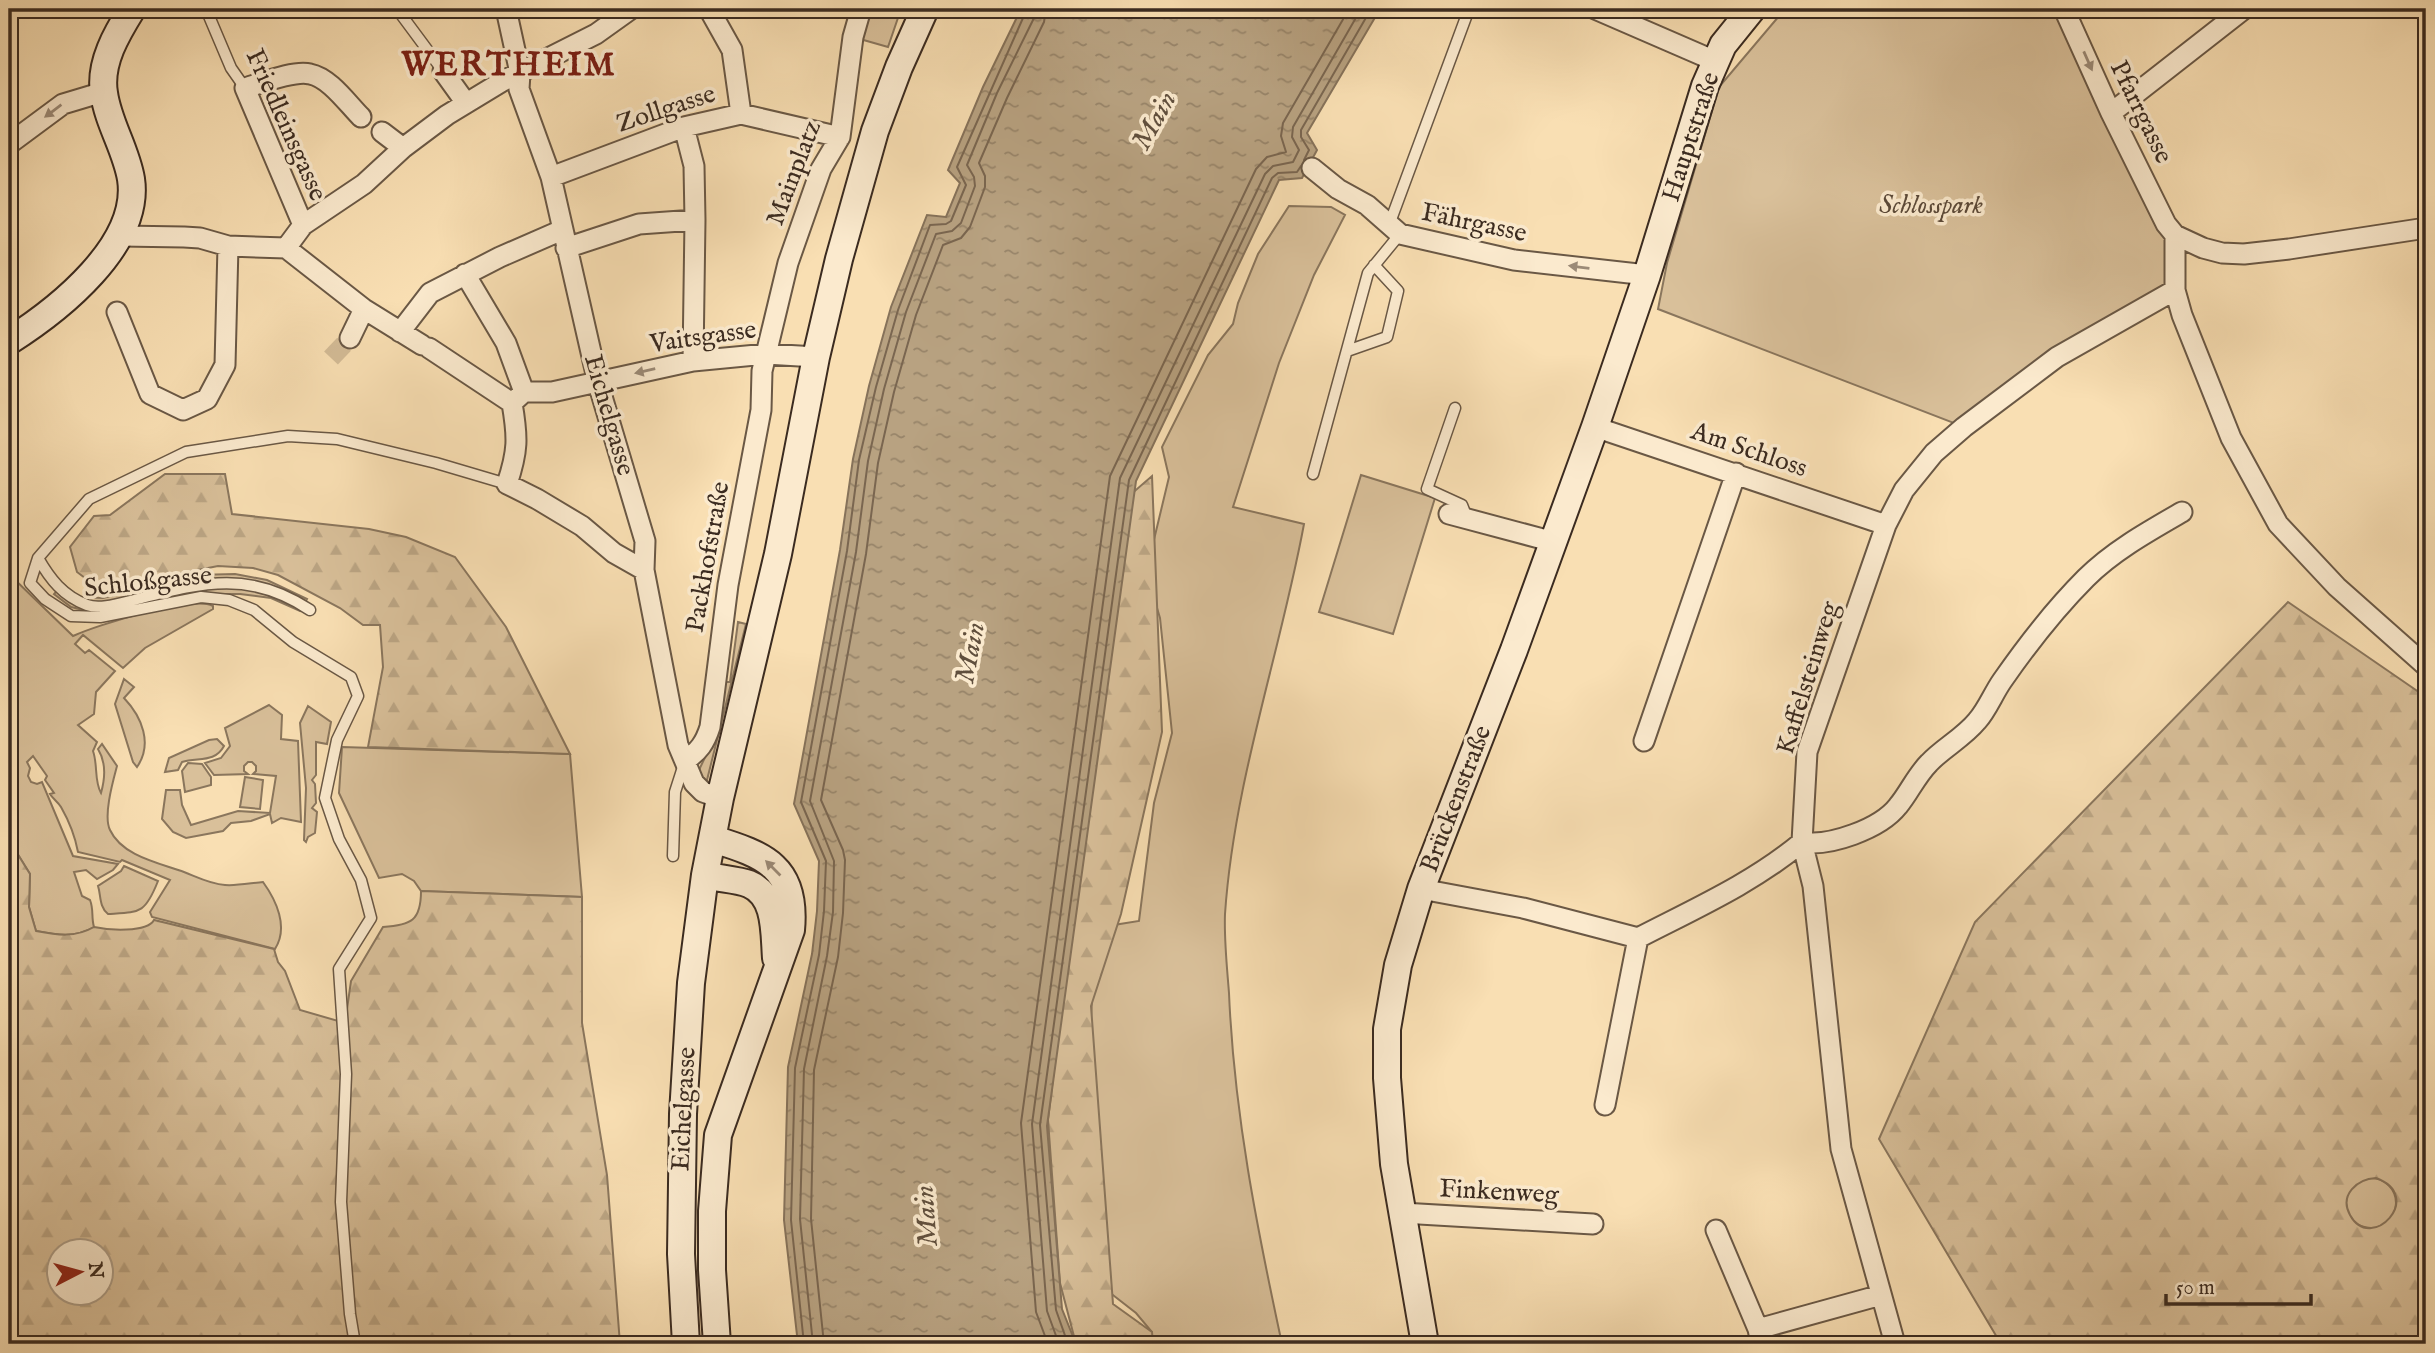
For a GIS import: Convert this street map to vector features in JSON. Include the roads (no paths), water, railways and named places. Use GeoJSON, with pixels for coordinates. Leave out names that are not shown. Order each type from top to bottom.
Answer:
{"type":"FeatureCollection","features":[{"type":"Feature","properties":{"kind":"street"},"geometry":{"type":"LineString","coordinates":[[9,341],[60,304],[98,267],[121,236],[131,207],[132,182],[103,92],[105,66],[114,39],[132,9]]}},
{"type":"Feature","properties":{"kind":"street","name":"Eichelgasse"},"geometry":{"type":"LineString","coordinates":[[506,9],[520,72],[519,89],[551,177],[598,383],[645,541],[644,570],[678,745],[694,783],[703,792],[720,798]]}},
{"type":"Feature","properties":{"kind":"street"},"geometry":{"type":"LineString","coordinates":[[286,248],[303,225],[364,184],[403,148],[466,103],[596,34],[631,9]]}},
{"type":"Feature","properties":{"kind":"street"},"geometry":{"type":"LineString","coordinates":[[709,9],[732,50],[741,114]]}},
{"type":"Feature","properties":{"kind":"street","name":"Mainplatz"},"geometry":{"type":"LineString","coordinates":[[766,354],[788,263],[821,169],[840,137],[853,37],[861,9]]}},
{"type":"Feature","properties":{"kind":"street","name":"Eichelgasse"},"geometry":{"type":"LineString","coordinates":[[686,1344],[681,1254],[683,1114],[691,983],[705,876],[720,798],[778,554],[816,356],[839,259],[875,131],[925,9]]}},
{"type":"Feature","properties":{"kind":"street"},"geometry":{"type":"LineString","coordinates":[[1595,9],[1715,61]]}},
{"type":"Feature","properties":{"kind":"street","name":"Hauptstraße"},"geometry":{"type":"LineString","coordinates":[[1647,275],[1705,86],[1723,46],[1752,9]]}},
{"type":"Feature","properties":{"kind":"street"},"geometry":{"type":"LineString","coordinates":[[2111,113],[2244,9]]}},
{"type":"Feature","properties":{"kind":"street","name":"Pfarrgasse"},"geometry":{"type":"LineString","coordinates":[[2066,10],[2111,113],[2166,224],[2175,235]]}},
{"type":"Feature","properties":{"kind":"street"},"geometry":{"type":"LineString","coordinates":[[443,71],[466,103]]}},
{"type":"Feature","properties":{"kind":"street"},"geometry":{"type":"LineString","coordinates":[[245,88],[299,74],[312,74],[329,85],[361,117]]}},
{"type":"Feature","properties":{"kind":"street","name":"Friedleinsgasse"},"geometry":{"type":"LineString","coordinates":[[245,88],[303,225]]}},
{"type":"Feature","properties":{"kind":"street"},"geometry":{"type":"LineString","coordinates":[[9,144],[63,104],[103,92]]}},
{"type":"Feature","properties":{"kind":"street","name":"Zollgasse"},"geometry":{"type":"LineString","coordinates":[[551,177],[684,127],[741,114],[840,137]]}},
{"type":"Feature","properties":{"kind":"street"},"geometry":{"type":"LineString","coordinates":[[684,127],[694,166],[693,361]]}},
{"type":"Feature","properties":{"kind":"street"},"geometry":{"type":"LineString","coordinates":[[382,132],[403,148]]}},
{"type":"Feature","properties":{"kind":"street","name":"Fährgasse"},"geometry":{"type":"LineString","coordinates":[[1312,167],[1338,189],[1367,205],[1395,230],[1514,260],[1647,275]]}},
{"type":"Feature","properties":{"kind":"street"},"geometry":{"type":"LineString","coordinates":[[400,332],[430,293],[465,274],[564,239],[639,224],[695,220]]}},
{"type":"Feature","properties":{"kind":"street"},"geometry":{"type":"LineString","coordinates":[[2426,228],[2244,254],[2222,253],[2203,248],[2175,235],[2175,290],[2182,315],[2231,438],[2278,524],[2337,587],[2426,666]]}},
{"type":"Feature","properties":{"kind":"street"},"geometry":{"type":"LineString","coordinates":[[121,236],[200,238],[228,246],[286,248],[364,309],[400,332],[518,397]]}},
{"type":"Feature","properties":{"kind":"street"},"geometry":{"type":"LineString","coordinates":[[117,312],[150,394],[183,410],[207,399],[225,365],[228,246]]}},
{"type":"Feature","properties":{"kind":"street"},"geometry":{"type":"LineString","coordinates":[[465,274],[506,343],[518,397],[517,455],[507,484],[582,526],[614,553],[644,570]]}},
{"type":"Feature","properties":{"kind":"street","name":"Brückenstraße"},"geometry":{"type":"LineString","coordinates":[[1424,1344],[1402,1213],[1387,1078],[1387,1029],[1398,965],[1421,889],[1554,542],[1647,275]]}},
{"type":"Feature","properties":{"kind":"street","name":"Kaffelsteinweg"},"geometry":{"type":"LineString","coordinates":[[1895,1344],[1840,1149],[1813,886],[1801,842],[1807,752],[1886,524],[1904,490],[1934,453],[2057,357],[2175,290]]}},
{"type":"Feature","properties":{"kind":"street"},"geometry":{"type":"LineString","coordinates":[[350,338],[364,309]]}},
{"type":"Feature","properties":{"kind":"street","name":"Vaitsgasse"},"geometry":{"type":"LineString","coordinates":[[518,397],[552,393],[693,361],[766,354],[816,356]]}},
{"type":"Feature","properties":{"kind":"street","name":"Packhofstraße"},"geometry":{"type":"LineString","coordinates":[[685,761],[705,742],[710,727],[722,627],[761,410],[762,371],[766,354]]}},
{"type":"Feature","properties":{"kind":"street","name":"Am Schloss"},"geometry":{"type":"LineString","coordinates":[[1595,427],[1886,524]]}},
{"type":"Feature","properties":{"kind":"street"},"geometry":{"type":"LineString","coordinates":[[1644,741],[1736,472]]}},
{"type":"Feature","properties":{"kind":"street"},"geometry":{"type":"LineString","coordinates":[[1421,889],[1523,908],[1638,938],[1749,880],[1775,864],[1801,842],[1827,843],[1854,834],[1881,820],[1896,808],[1930,762],[1978,720],[2026,647],[2087,577],[2135,540],[2182,512]]}},
{"type":"Feature","properties":{"kind":"street"},"geometry":{"type":"LineString","coordinates":[[1458,516],[1554,542]]}},
{"type":"Feature","properties":{"kind":"street"},"geometry":{"type":"LineString","coordinates":[[713,839],[759,856],[773,866],[785,883],[790,898],[792,922],[718,1135],[712,1211],[712,1270],[717,1344]]}},
{"type":"Feature","properties":{"kind":"street"},"geometry":{"type":"LineString","coordinates":[[705,876],[750,885],[766,898],[772,910],[777,966]]}},
{"type":"Feature","properties":{"kind":"street"},"geometry":{"type":"LineString","coordinates":[[1605,1105],[1638,938]]}},
{"type":"Feature","properties":{"kind":"street","name":"Finkenweg"},"geometry":{"type":"LineString","coordinates":[[1402,1213],[1593,1224]]}},
{"type":"Feature","properties":{"kind":"street"},"geometry":{"type":"LineString","coordinates":[[1716,1230],[1759,1336],[1881,1295]]}},
{"type":"Feature","properties":{"kind":"lane","name":"Friedleinsgasse"},"geometry":{"type":"LineString","coordinates":[[206,9],[231,68],[245,88]]}},
{"type":"Feature","properties":{"kind":"lane"},"geometry":{"type":"LineString","coordinates":[[397,9],[443,71]]}},
{"type":"Feature","properties":{"kind":"lane"},"geometry":{"type":"LineString","coordinates":[[1313,474],[1368,274],[1395,230],[1469,9]]}},
{"type":"Feature","properties":{"kind":"lane"},"geometry":{"type":"LineString","coordinates":[[1347,351],[1387,337],[1398,291],[1374,265]]}},
{"type":"Feature","properties":{"kind":"lane"},"geometry":{"type":"LineString","coordinates":[[1455,408],[1427,489],[1462,505],[1458,516]]}},
{"type":"Feature","properties":{"kind":"lane"},"geometry":{"type":"LineString","coordinates":[[310,610],[265,587],[229,582],[192,586],[116,605],[89,607],[59,589],[37,558],[89,499],[186,452],[288,436],[337,439],[436,463],[507,484]]}},
{"type":"Feature","properties":{"kind":"lane","name":"Schloßgasse"},"geometry":{"type":"LineString","coordinates":[[37,558],[30,583],[45,599],[71,616],[100,617],[201,597],[229,600],[254,610],[293,642],[351,677],[358,696],[337,740],[325,798],[340,839],[361,880],[371,918],[339,969],[346,1074],[341,1202],[355,1344]]}},
{"type":"Feature","properties":{"kind":"lane"},"geometry":{"type":"LineString","coordinates":[[673,856],[675,792],[685,761]]}},
{"type":"Feature","properties":{"kind":"water","name":"Main"},"geometry":{"type":"Polygon","coordinates":[[[1021,9],[1380,9],[1307,133],[1317,150],[1302,178],[1279,180],[1136,481],[1047,1126],[1062,1309],[1076,1344],[798,1344],[784,1220],[788,1067],[812,954],[819,861],[794,804],[840,550],[853,459],[869,386],[891,307],[927,215],[946,217],[960,183],[948,170],[983,87],[1021,9]]]}},
{"type":"Feature","properties":{"kind":"tunnel"},"geometry":{"type":"LineString","coordinates":[[331,358],[350,338]]}},
{"type":"Feature","properties":{"kind":"district","name":"WERTHEIM"},"geometry":{"type":"Point","coordinates":[509,66]}},
{"type":"Feature","properties":{"kind":"park label","name":"Schlosspark"},"geometry":{"type":"Point","coordinates":[1931,205]}}]}
